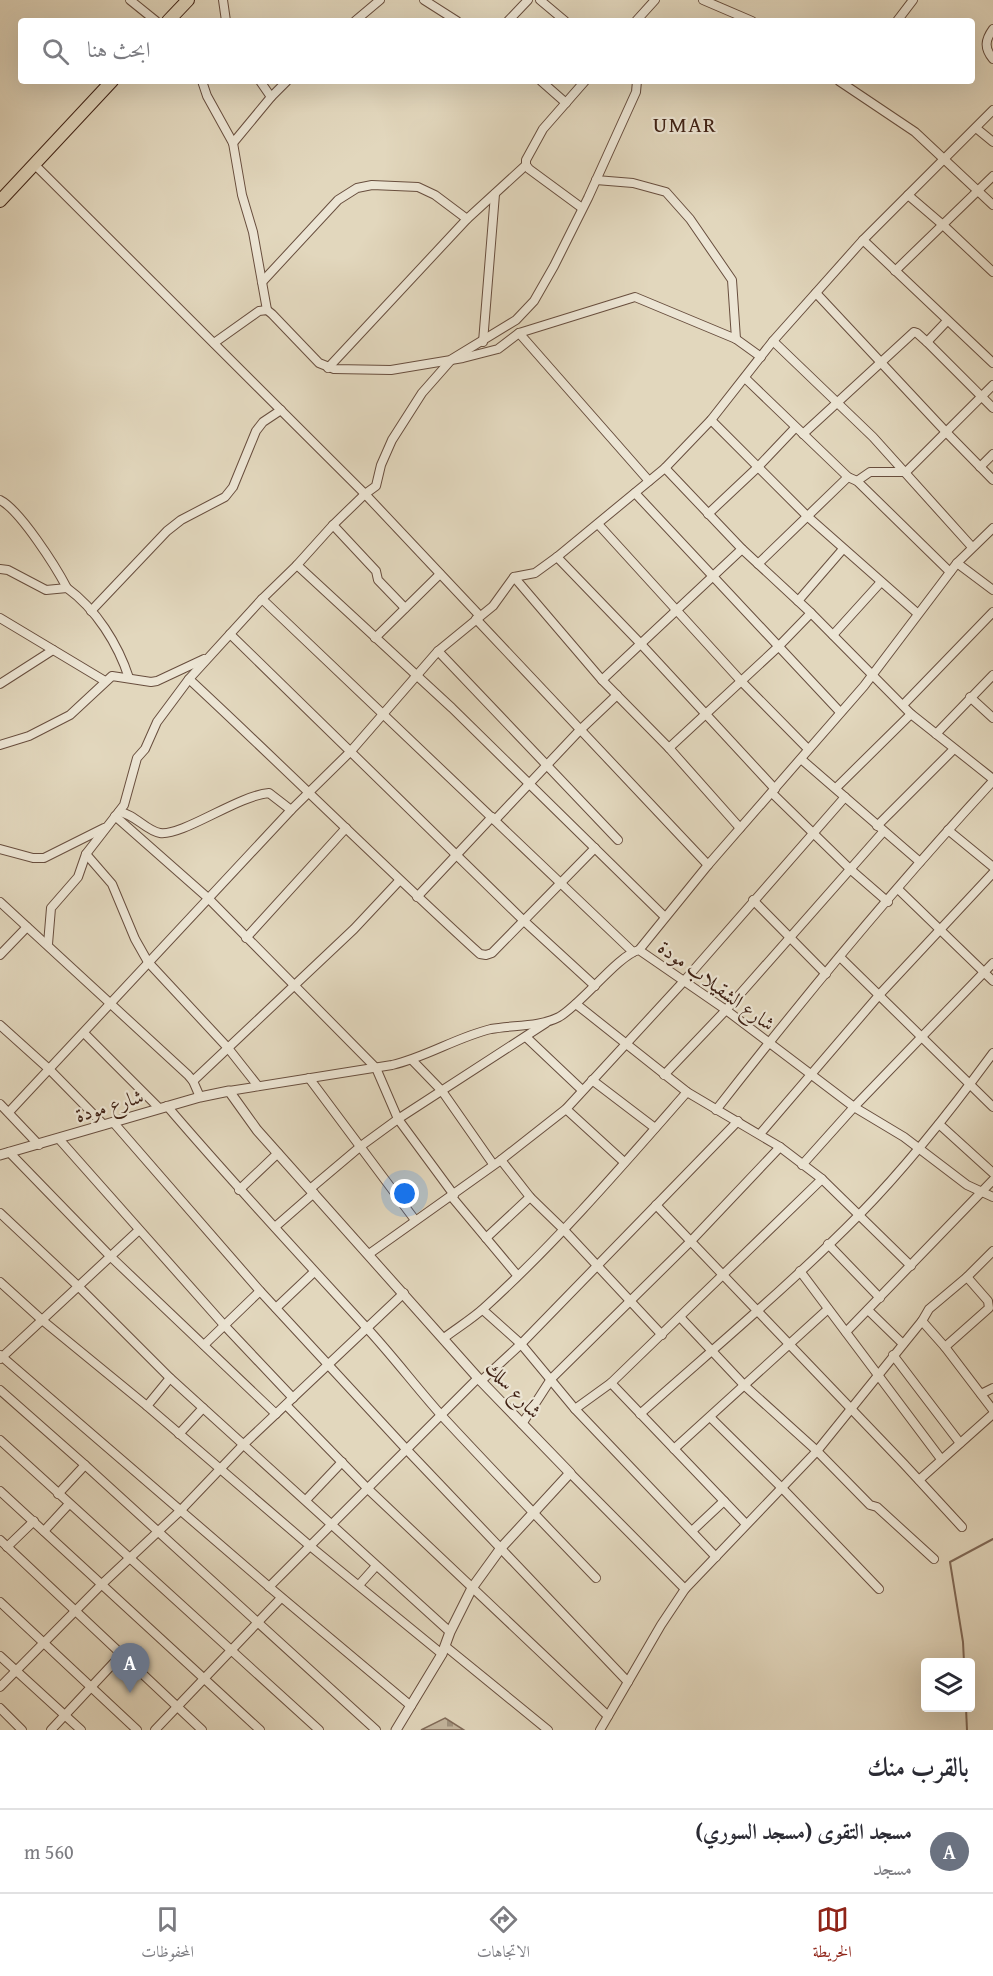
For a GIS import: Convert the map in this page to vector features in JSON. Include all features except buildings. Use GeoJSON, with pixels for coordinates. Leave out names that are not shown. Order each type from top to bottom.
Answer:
{"type":"FeatureCollection","features":[{"type":"Feature","properties":{"kind":"highway"},"geometry":{"type":"LineString","coordinates":[[171,18],[188,0]]}},
{"type":"Feature","properties":{"kind":"highway"},"geometry":{"type":"LineString","coordinates":[[0,201],[109,84]]}},
{"type":"Feature","properties":{"kind":"street"},"geometry":{"type":"LineString","coordinates":[[130,0],[152,18]]}},
{"type":"Feature","properties":{"kind":"street"},"geometry":{"type":"LineString","coordinates":[[223,0],[226,18]]}},
{"type":"Feature","properties":{"kind":"street"},"geometry":{"type":"LineString","coordinates":[[359,18],[380,0]]}},
{"type":"Feature","properties":{"kind":"street"},"geometry":{"type":"LineString","coordinates":[[424,0],[452,18]]}},
{"type":"Feature","properties":{"kind":"street"},"geometry":{"type":"LineString","coordinates":[[511,18],[528,0]]}},
{"type":"Feature","properties":{"kind":"street"},"geometry":{"type":"LineString","coordinates":[[540,0],[561,18]]}},
{"type":"Feature","properties":{"kind":"street"},"geometry":{"type":"LineString","coordinates":[[639,18],[655,0]]}},
{"type":"Feature","properties":{"kind":"street"},"geometry":{"type":"LineString","coordinates":[[703,0],[745,18]]}},
{"type":"Feature","properties":{"kind":"street"},"geometry":{"type":"LineString","coordinates":[[899,18],[913,0]]}},
{"type":"Feature","properties":{"kind":"street"},"geometry":{"type":"LineString","coordinates":[[993,29],[987,38],[986,46],[993,59]]}},
{"type":"Feature","properties":{"kind":"street"},"geometry":{"type":"LineString","coordinates":[[203,84],[207,96],[233,143],[242,195],[253,232],[267,310],[315,360],[328,368],[390,370],[452,360],[498,349],[519,333],[635,297],[736,339],[761,357]]}},
{"type":"Feature","properties":{"kind":"street"},"geometry":{"type":"LineString","coordinates":[[262,84],[271,97]]}},
{"type":"Feature","properties":{"kind":"street"},"geometry":{"type":"LineString","coordinates":[[233,143],[284,84]]}},
{"type":"Feature","properties":{"kind":"street"},"geometry":{"type":"LineString","coordinates":[[544,84],[566,104]]}},
{"type":"Feature","properties":{"kind":"street"},"geometry":{"type":"LineString","coordinates":[[328,368],[467,219],[526,165],[526,160],[543,129],[583,84]]}},
{"type":"Feature","properties":{"kind":"street"},"geometry":{"type":"LineString","coordinates":[[48,944],[51,908],[78,877],[86,854],[128,796],[137,759],[145,749],[157,722],[189,679],[333,525],[376,486],[381,465],[392,440],[422,393],[452,360],[516,320],[534,300],[554,266],[596,180],[636,92],[637,84]]}},
{"type":"Feature","properties":{"kind":"street"},"geometry":{"type":"LineString","coordinates":[[850,84],[915,132],[993,205]]}},
{"type":"Feature","properties":{"kind":"street"},"geometry":{"type":"LineString","coordinates":[[9,1112],[84,1033],[108,1003],[291,810],[351,751],[438,651],[493,606],[514,577],[535,573],[664,468],[711,420],[773,341],[863,240],[993,110]]}},
{"type":"Feature","properties":{"kind":"street"},"geometry":{"type":"LineString","coordinates":[[976,128],[993,142]]}},
{"type":"Feature","properties":{"kind":"street"},"geometry":{"type":"LineString","coordinates":[[34,164],[365,494],[440,574],[579,731],[708,866]]}},
{"type":"Feature","properties":{"kind":"street"},"geometry":{"type":"LineString","coordinates":[[526,165],[582,207]]}},
{"type":"Feature","properties":{"kind":"street"},"geometry":{"type":"LineString","coordinates":[[895,271],[993,176]]}},
{"type":"Feature","properties":{"kind":"street"},"geometry":{"type":"LineString","coordinates":[[596,180],[633,183],[666,192],[690,219],[732,280],[736,339]]}},
{"type":"Feature","properties":{"kind":"street"},"geometry":{"type":"LineString","coordinates":[[262,282],[338,200],[357,188],[372,185],[418,187],[435,195],[467,219]]}},
{"type":"Feature","properties":{"kind":"street"},"geometry":{"type":"LineString","coordinates":[[483,342],[495,194]]}},
{"type":"Feature","properties":{"kind":"street"},"geometry":{"type":"LineString","coordinates":[[908,195],[993,272]]}},
{"type":"Feature","properties":{"kind":"street"},"geometry":{"type":"LineString","coordinates":[[863,240],[993,363]]}},
{"type":"Feature","properties":{"kind":"street"},"geometry":{"type":"LineString","coordinates":[[816,293],[993,480]]}},
{"type":"Feature","properties":{"kind":"street"},"geometry":{"type":"LineString","coordinates":[[214,343],[259,311],[267,310]]}},
{"type":"Feature","properties":{"kind":"street"},"geometry":{"type":"LineString","coordinates":[[927,342],[947,321]]}},
{"type":"Feature","properties":{"kind":"street"},"geometry":{"type":"LineString","coordinates":[[519,333],[649,481]]}},
{"type":"Feature","properties":{"kind":"street"},"geometry":{"type":"LineString","coordinates":[[803,434],[910,334],[917,333],[993,408]]}},
{"type":"Feature","properties":{"kind":"street"},"geometry":{"type":"LineString","coordinates":[[773,341],[838,402],[906,472],[972,547]]}},
{"type":"Feature","properties":{"kind":"street"},"geometry":{"type":"LineString","coordinates":[[745,378],[795,428],[848,477],[857,482],[950,572]]}},
{"type":"Feature","properties":{"kind":"street"},"geometry":{"type":"LineString","coordinates":[[857,482],[870,472],[906,472],[993,385]]}},
{"type":"Feature","properties":{"kind":"street"},"geometry":{"type":"LineString","coordinates":[[91,611],[166,531],[225,497],[233,486],[256,431],[263,422],[281,410]]}},
{"type":"Feature","properties":{"kind":"street"},"geometry":{"type":"LineString","coordinates":[[711,420],[807,516],[917,613]]}},
{"type":"Feature","properties":{"kind":"street"},"geometry":{"type":"LineString","coordinates":[[708,514],[795,428]]}},
{"type":"Feature","properties":{"kind":"street"},"geometry":{"type":"LineString","coordinates":[[980,467],[993,454]]}},
{"type":"Feature","properties":{"kind":"street"},"geometry":{"type":"LineString","coordinates":[[664,468],[742,549],[811,613],[911,714],[993,780],[840,957],[716,1110]]}},
{"type":"Feature","properties":{"kind":"street"},"geometry":{"type":"LineString","coordinates":[[758,564],[848,477]]}},
{"type":"Feature","properties":{"kind":"street"},"geometry":{"type":"LineString","coordinates":[[635,493],[840,712]]}},
{"type":"Feature","properties":{"kind":"street"},"geometry":{"type":"LineString","coordinates":[[0,500],[12,508],[59,573],[67,588],[79,597],[91,611],[117,648],[129,678]]}},
{"type":"Feature","properties":{"kind":"street"},"geometry":{"type":"LineString","coordinates":[[598,524],[741,681],[808,749]]}},
{"type":"Feature","properties":{"kind":"street"},"geometry":{"type":"LineString","coordinates":[[333,525],[376,571],[378,580],[405,608]]}},
{"type":"Feature","properties":{"kind":"street"},"geometry":{"type":"LineString","coordinates":[[262,599],[636,951],[840,712],[957,563],[993,528]]}},
{"type":"Feature","properties":{"kind":"street"},"geometry":{"type":"LineString","coordinates":[[602,680],[742,549]]}},
{"type":"Feature","properties":{"kind":"street"},"geometry":{"type":"LineString","coordinates":[[798,602],[843,549]]}},
{"type":"Feature","properties":{"kind":"street"},"geometry":{"type":"LineString","coordinates":[[557,557],[640,643],[813,833],[888,902]]}},
{"type":"Feature","properties":{"kind":"street"},"geometry":{"type":"LineString","coordinates":[[957,563],[993,590]]}},
{"type":"Feature","properties":{"kind":"street"},"geometry":{"type":"LineString","coordinates":[[297,565],[416,675],[665,917]]}},
{"type":"Feature","properties":{"kind":"street"},"geometry":{"type":"LineString","coordinates":[[0,578],[4,569],[46,590],[67,588]]}},
{"type":"Feature","properties":{"kind":"street"},"geometry":{"type":"LineString","coordinates":[[375,638],[440,574]]}},
{"type":"Feature","properties":{"kind":"street"},"geometry":{"type":"LineString","coordinates":[[514,577],[602,680],[669,748],[741,828]]}},
{"type":"Feature","properties":{"kind":"street"},"geometry":{"type":"LineString","coordinates":[[833,635],[881,582]]}},
{"type":"Feature","properties":{"kind":"street"},"geometry":{"type":"LineString","coordinates":[[903,705],[993,612]]}},
{"type":"Feature","properties":{"kind":"street"},"geometry":{"type":"LineString","coordinates":[[669,748],[778,647],[811,613]]}},
{"type":"Feature","properties":{"kind":"street"},"geometry":{"type":"LineString","coordinates":[[0,618],[105,681]]}},
{"type":"Feature","properties":{"kind":"street"},"geometry":{"type":"LineString","coordinates":[[230,634],[523,920],[595,986]]}},
{"type":"Feature","properties":{"kind":"street"},"geometry":{"type":"LineString","coordinates":[[0,684],[53,650]]}},
{"type":"Feature","properties":{"kind":"street"},"geometry":{"type":"LineString","coordinates":[[438,651],[618,840]]}},
{"type":"Feature","properties":{"kind":"street"},"geometry":{"type":"LineString","coordinates":[[0,745],[29,736],[70,715],[105,681],[116,676],[151,682],[208,657]]}},
{"type":"Feature","properties":{"kind":"street"},"geometry":{"type":"LineString","coordinates":[[936,734],[993,675]]}},
{"type":"Feature","properties":{"kind":"street"},"geometry":{"type":"LineString","coordinates":[[189,679],[399,881],[480,954],[492,953],[595,848]]}},
{"type":"Feature","properties":{"kind":"street"},"geometry":{"type":"LineString","coordinates":[[417,897],[456,855],[530,785],[579,731],[617,695]]}},
{"type":"Feature","properties":{"kind":"street"},"geometry":{"type":"LineString","coordinates":[[970,698],[993,718]]}},
{"type":"Feature","properties":{"kind":"street"},"geometry":{"type":"LineString","coordinates":[[836,788],[911,714]]}},
{"type":"Feature","properties":{"kind":"street"},"geometry":{"type":"LineString","coordinates":[[664,1075],[726,1010],[850,869],[880,829],[954,749]]}},
{"type":"Feature","properties":{"kind":"street"},"geometry":{"type":"LineString","coordinates":[[801,759],[920,862]]}},
{"type":"Feature","properties":{"kind":"street"},"geometry":{"type":"LineString","coordinates":[[117,814],[130,815],[155,831],[166,833],[237,801],[260,794],[269,793],[291,810]]}},
{"type":"Feature","properties":{"kind":"street"},"geometry":{"type":"LineString","coordinates":[[369,1254],[566,1109],[684,981],[844,796]]}},
{"type":"Feature","properties":{"kind":"street"},"geometry":{"type":"LineString","coordinates":[[117,814],[208,898],[376,1068],[398,1119],[452,1195],[517,1275]]}},
{"type":"Feature","properties":{"kind":"street"},"geometry":{"type":"LineString","coordinates":[[0,848],[33,858],[44,858],[108,826]]}},
{"type":"Feature","properties":{"kind":"street"},"geometry":{"type":"LineString","coordinates":[[246,938],[346,828]]}},
{"type":"Feature","properties":{"kind":"street"},"geometry":{"type":"LineString","coordinates":[[948,830],[993,867]]}},
{"type":"Feature","properties":{"kind":"street"},"geometry":{"type":"LineString","coordinates":[[86,854],[112,884],[135,939],[148,962],[228,1048],[258,1086]]}},
{"type":"Feature","properties":{"kind":"street"},"geometry":{"type":"LineString","coordinates":[[760,1134],[880,994],[993,873]]}},
{"type":"Feature","properties":{"kind":"street"},"geometry":{"type":"LineString","coordinates":[[193,1080],[354,929],[399,881]]}},
{"type":"Feature","properties":{"kind":"street"},"geometry":{"type":"LineString","coordinates":[[898,889],[993,981]]}},
{"type":"Feature","properties":{"kind":"street"},"geometry":{"type":"LineString","coordinates":[[753,900],[826,974]]}},
{"type":"Feature","properties":{"kind":"street"},"geometry":{"type":"LineString","coordinates":[[0,902],[193,1080],[200,1097]]}},
{"type":"Feature","properties":{"kind":"street"},"geometry":{"type":"LineString","coordinates":[[0,955],[27,927]]}},
{"type":"Feature","properties":{"kind":"street","name":"شارع الشقيلاب مودة"},"geometry":{"type":"LineString","coordinates":[[229,1091],[376,1068],[412,1060],[484,1031],[551,1020],[576,1004],[636,951],[726,1010],[854,1107],[919,1148],[968,1185],[993,1197]]}},
{"type":"Feature","properties":{"kind":"street"},"geometry":{"type":"LineString","coordinates":[[840,957],[993,1107]]}},
{"type":"Feature","properties":{"kind":"street"},"geometry":{"type":"LineString","coordinates":[[802,1165],[854,1107],[993,963]]}},
{"type":"Feature","properties":{"kind":"street"},"geometry":{"type":"LineString","coordinates":[[576,1004],[687,1092],[760,1134],[822,1179],[911,1266]]}},
{"type":"Feature","properties":{"kind":"street"},"geometry":{"type":"LineString","coordinates":[[275,1227],[361,1146],[398,1119],[551,1020]]}},
{"type":"Feature","properties":{"kind":"street"},"geometry":{"type":"LineString","coordinates":[[0,1025],[109,1124],[407,1450],[628,1682]]}},
{"type":"Feature","properties":{"kind":"street"},"geometry":{"type":"LineString","coordinates":[[84,1033],[163,1107],[366,1327],[441,1415],[596,1578]]}},
{"type":"Feature","properties":{"kind":"street"},"geometry":{"type":"LineString","coordinates":[[526,1037],[582,1090]]}},
{"type":"Feature","properties":{"kind":"street"},"geometry":{"type":"LineString","coordinates":[[640,1414],[800,1271],[860,1214],[939,1124],[993,1053]]}},
{"type":"Feature","properties":{"kind":"street"},"geometry":{"type":"LineString","coordinates":[[412,1060],[442,1091],[497,1162],[662,1335]]}},
{"type":"Feature","properties":{"kind":"street"},"geometry":{"type":"LineString","coordinates":[[309,1078],[415,1220]]}},
{"type":"Feature","properties":{"kind":"street"},"geometry":{"type":"LineString","coordinates":[[592,1080],[655,1128]]}},
{"type":"Feature","properties":{"kind":"street","name":"شارع مودة"},"geometry":{"type":"LineString","coordinates":[[5,1154],[163,1107],[229,1091]]}},
{"type":"Feature","properties":{"kind":"street","name":"شارع سلك"},"geometry":{"type":"LineString","coordinates":[[229,1091],[248,1119],[278,1154],[479,1380],[570,1473]]}},
{"type":"Feature","properties":{"kind":"street"},"geometry":{"type":"LineString","coordinates":[[444,1338],[483,1310],[563,1229],[687,1092]]}},
{"type":"Feature","properties":{"kind":"street"},"geometry":{"type":"LineString","coordinates":[[0,1104],[39,1145]]}},
{"type":"Feature","properties":{"kind":"street"},"geometry":{"type":"LineString","coordinates":[[566,1109],[624,1162]]}},
{"type":"Feature","properties":{"kind":"street"},"geometry":{"type":"LineString","coordinates":[[269,1587],[441,1415],[520,1344],[738,1121]]}},
{"type":"Feature","properties":{"kind":"street"},"geometry":{"type":"LineString","coordinates":[[939,1124],[993,1173]]}},
{"type":"Feature","properties":{"kind":"street"},"geometry":{"type":"LineString","coordinates":[[59,1139],[224,1325],[293,1398]]}},
{"type":"Feature","properties":{"kind":"street"},"geometry":{"type":"LineString","coordinates":[[522,1424],[551,1379],[631,1302],[780,1147]]}},
{"type":"Feature","properties":{"kind":"street"},"geometry":{"type":"LineString","coordinates":[[5,1154],[276,1414]]}},
{"type":"Feature","properties":{"kind":"street"},"geometry":{"type":"LineString","coordinates":[[239,1190],[278,1154]]}},
{"type":"Feature","properties":{"kind":"street"},"geometry":{"type":"LineString","coordinates":[[575,1409],[611,1383],[822,1179]]}},
{"type":"Feature","properties":{"kind":"street"},"geometry":{"type":"LineString","coordinates":[[846,1332],[993,1180]]}},
{"type":"Feature","properties":{"kind":"street"},"geometry":{"type":"LineString","coordinates":[[486,1238],[530,1197]]}},
{"type":"Feature","properties":{"kind":"street"},"geometry":{"type":"LineString","coordinates":[[656,1205],[962,1527]]}},
{"type":"Feature","properties":{"kind":"street"},"geometry":{"type":"LineString","coordinates":[[0,1213],[79,1287],[170,1378],[450,1632]]}},
{"type":"Feature","properties":{"kind":"street"},"geometry":{"type":"LineString","coordinates":[[139,1230],[1,1357],[281,1598],[411,1706]]}},
{"type":"Feature","properties":{"kind":"street"},"geometry":{"type":"LineString","coordinates":[[828,1244],[880,1298]]}},
{"type":"Feature","properties":{"kind":"street"},"geometry":{"type":"LineString","coordinates":[[600,1730],[685,1589],[817,1451],[879,1376],[929,1309],[967,1277],[993,1251]]}},
{"type":"Feature","properties":{"kind":"street"},"geometry":{"type":"LineString","coordinates":[[800,1271],[941,1459]]}},
{"type":"Feature","properties":{"kind":"street"},"geometry":{"type":"LineString","coordinates":[[276,1308],[314,1272]]}},
{"type":"Feature","properties":{"kind":"street"},"geometry":{"type":"LineString","coordinates":[[945,1347],[989,1308],[988,1301],[967,1277]]}},
{"type":"Feature","properties":{"kind":"street"},"geometry":{"type":"LineString","coordinates":[[0,1282],[310,1546],[548,1730]]}},
{"type":"Feature","properties":{"kind":"street"},"geometry":{"type":"LineString","coordinates":[[204,1345],[260,1291]]}},
{"type":"Feature","properties":{"kind":"street"},"geometry":{"type":"LineString","coordinates":[[0,1687],[101,1585],[180,1511],[244,1444],[404,1293]]}},
{"type":"Feature","properties":{"kind":"street"},"geometry":{"type":"LineString","coordinates":[[674,1449],[828,1309]]}},
{"type":"Feature","properties":{"kind":"street"},"geometry":{"type":"LineString","coordinates":[[483,1310],[520,1344],[575,1409],[716,1557]]}},
{"type":"Feature","properties":{"kind":"street"},"geometry":{"type":"LineString","coordinates":[[868,1310],[903,1344]]}},
{"type":"Feature","properties":{"kind":"street"},"geometry":{"type":"LineString","coordinates":[[680,1317],[745,1386],[817,1451],[870,1505],[877,1507],[934,1559]]}},
{"type":"Feature","properties":{"kind":"street"},"geometry":{"type":"LineString","coordinates":[[919,1480],[993,1412],[945,1347],[922,1321]]}},
{"type":"Feature","properties":{"kind":"street"},"geometry":{"type":"LineString","coordinates":[[893,1356],[960,1443]]}},
{"type":"Feature","properties":{"kind":"street"},"geometry":{"type":"LineString","coordinates":[[147,1406],[170,1378]]}},
{"type":"Feature","properties":{"kind":"street"},"geometry":{"type":"LineString","coordinates":[[611,1383],[746,1524]]}},
{"type":"Feature","properties":{"kind":"street"},"geometry":{"type":"LineString","coordinates":[[981,1394],[993,1388]]}},
{"type":"Feature","properties":{"kind":"street"},"geometry":{"type":"LineString","coordinates":[[0,1390],[376,1730]]}},
{"type":"Feature","properties":{"kind":"street"},"geometry":{"type":"LineString","coordinates":[[286,1405],[368,1489],[608,1716]]}},
{"type":"Feature","properties":{"kind":"street"},"geometry":{"type":"LineString","coordinates":[[179,1434],[203,1408]]}},
{"type":"Feature","properties":{"kind":"street"},"geometry":{"type":"LineString","coordinates":[[710,1417],[879,1589]]}},
{"type":"Feature","properties":{"kind":"street"},"geometry":{"type":"LineString","coordinates":[[0,1440],[316,1729]]}},
{"type":"Feature","properties":{"kind":"street"},"geometry":{"type":"LineString","coordinates":[[306,1500],[342,1462]]}},
{"type":"Feature","properties":{"kind":"street"},"geometry":{"type":"LineString","coordinates":[[58,1494],[85,1465]]}},
{"type":"Feature","properties":{"kind":"street"},"geometry":{"type":"LineString","coordinates":[[396,1730],[444,1650],[450,1632],[472,1588],[501,1548],[570,1473],[685,1589]]}},
{"type":"Feature","properties":{"kind":"street"},"geometry":{"type":"LineString","coordinates":[[0,1491],[260,1730]]}},
{"type":"Feature","properties":{"kind":"street"},"geometry":{"type":"LineString","coordinates":[[692,1531],[724,1501]]}},
{"type":"Feature","properties":{"kind":"street"},"geometry":{"type":"LineString","coordinates":[[44,1531],[69,1504]]}},
{"type":"Feature","properties":{"kind":"street"},"geometry":{"type":"LineString","coordinates":[[7,1547],[34,1521]]}},
{"type":"Feature","properties":{"kind":"street"},"geometry":{"type":"LineString","coordinates":[[0,1540],[202,1730]]}},
{"type":"Feature","properties":{"kind":"street"},"geometry":{"type":"LineString","coordinates":[[359,1585],[376,1566]]}},
{"type":"Feature","properties":{"kind":"street"},"geometry":{"type":"LineString","coordinates":[[155,1730],[203,1677],[281,1598]]}},
{"type":"Feature","properties":{"kind":"street"},"geometry":{"type":"LineString","coordinates":[[0,1602],[137,1730]]}},
{"type":"Feature","properties":{"kind":"street"},"geometry":{"type":"LineString","coordinates":[[51,1730],[122,1654]]}},
{"type":"Feature","properties":{"kind":"street"},"geometry":{"type":"LineString","coordinates":[[0,1656],[81,1730]]}},
{"type":"Feature","properties":{"kind":"street"},"geometry":{"type":"LineString","coordinates":[[0,1708],[22,1730]]}},
{"type":"Feature","properties":{"kind":"green space"},"geometry":{"type":"Polygon","coordinates":[[[445,1718],[464,1730],[421,1730],[445,1718]]]}},
{"type":"Feature","properties":{"kind":"waterway"},"geometry":{"type":"LineString","coordinates":[[964,1658],[950,1562],[993,1539]]}},
{"type":"Feature","properties":{"kind":"waterway"},"geometry":{"type":"LineString","coordinates":[[966,1712],[967,1730]]}},
{"type":"Feature","properties":{"kind":"place","name":"مسجد التقوى (مسجد السوري)"},"geometry":{"type":"Point","coordinates":[130,1693]}},
{"type":"Feature","properties":{"kind":"district","name":"UMAR"},"geometry":{"type":"Point","coordinates":[685,124]}}]}
